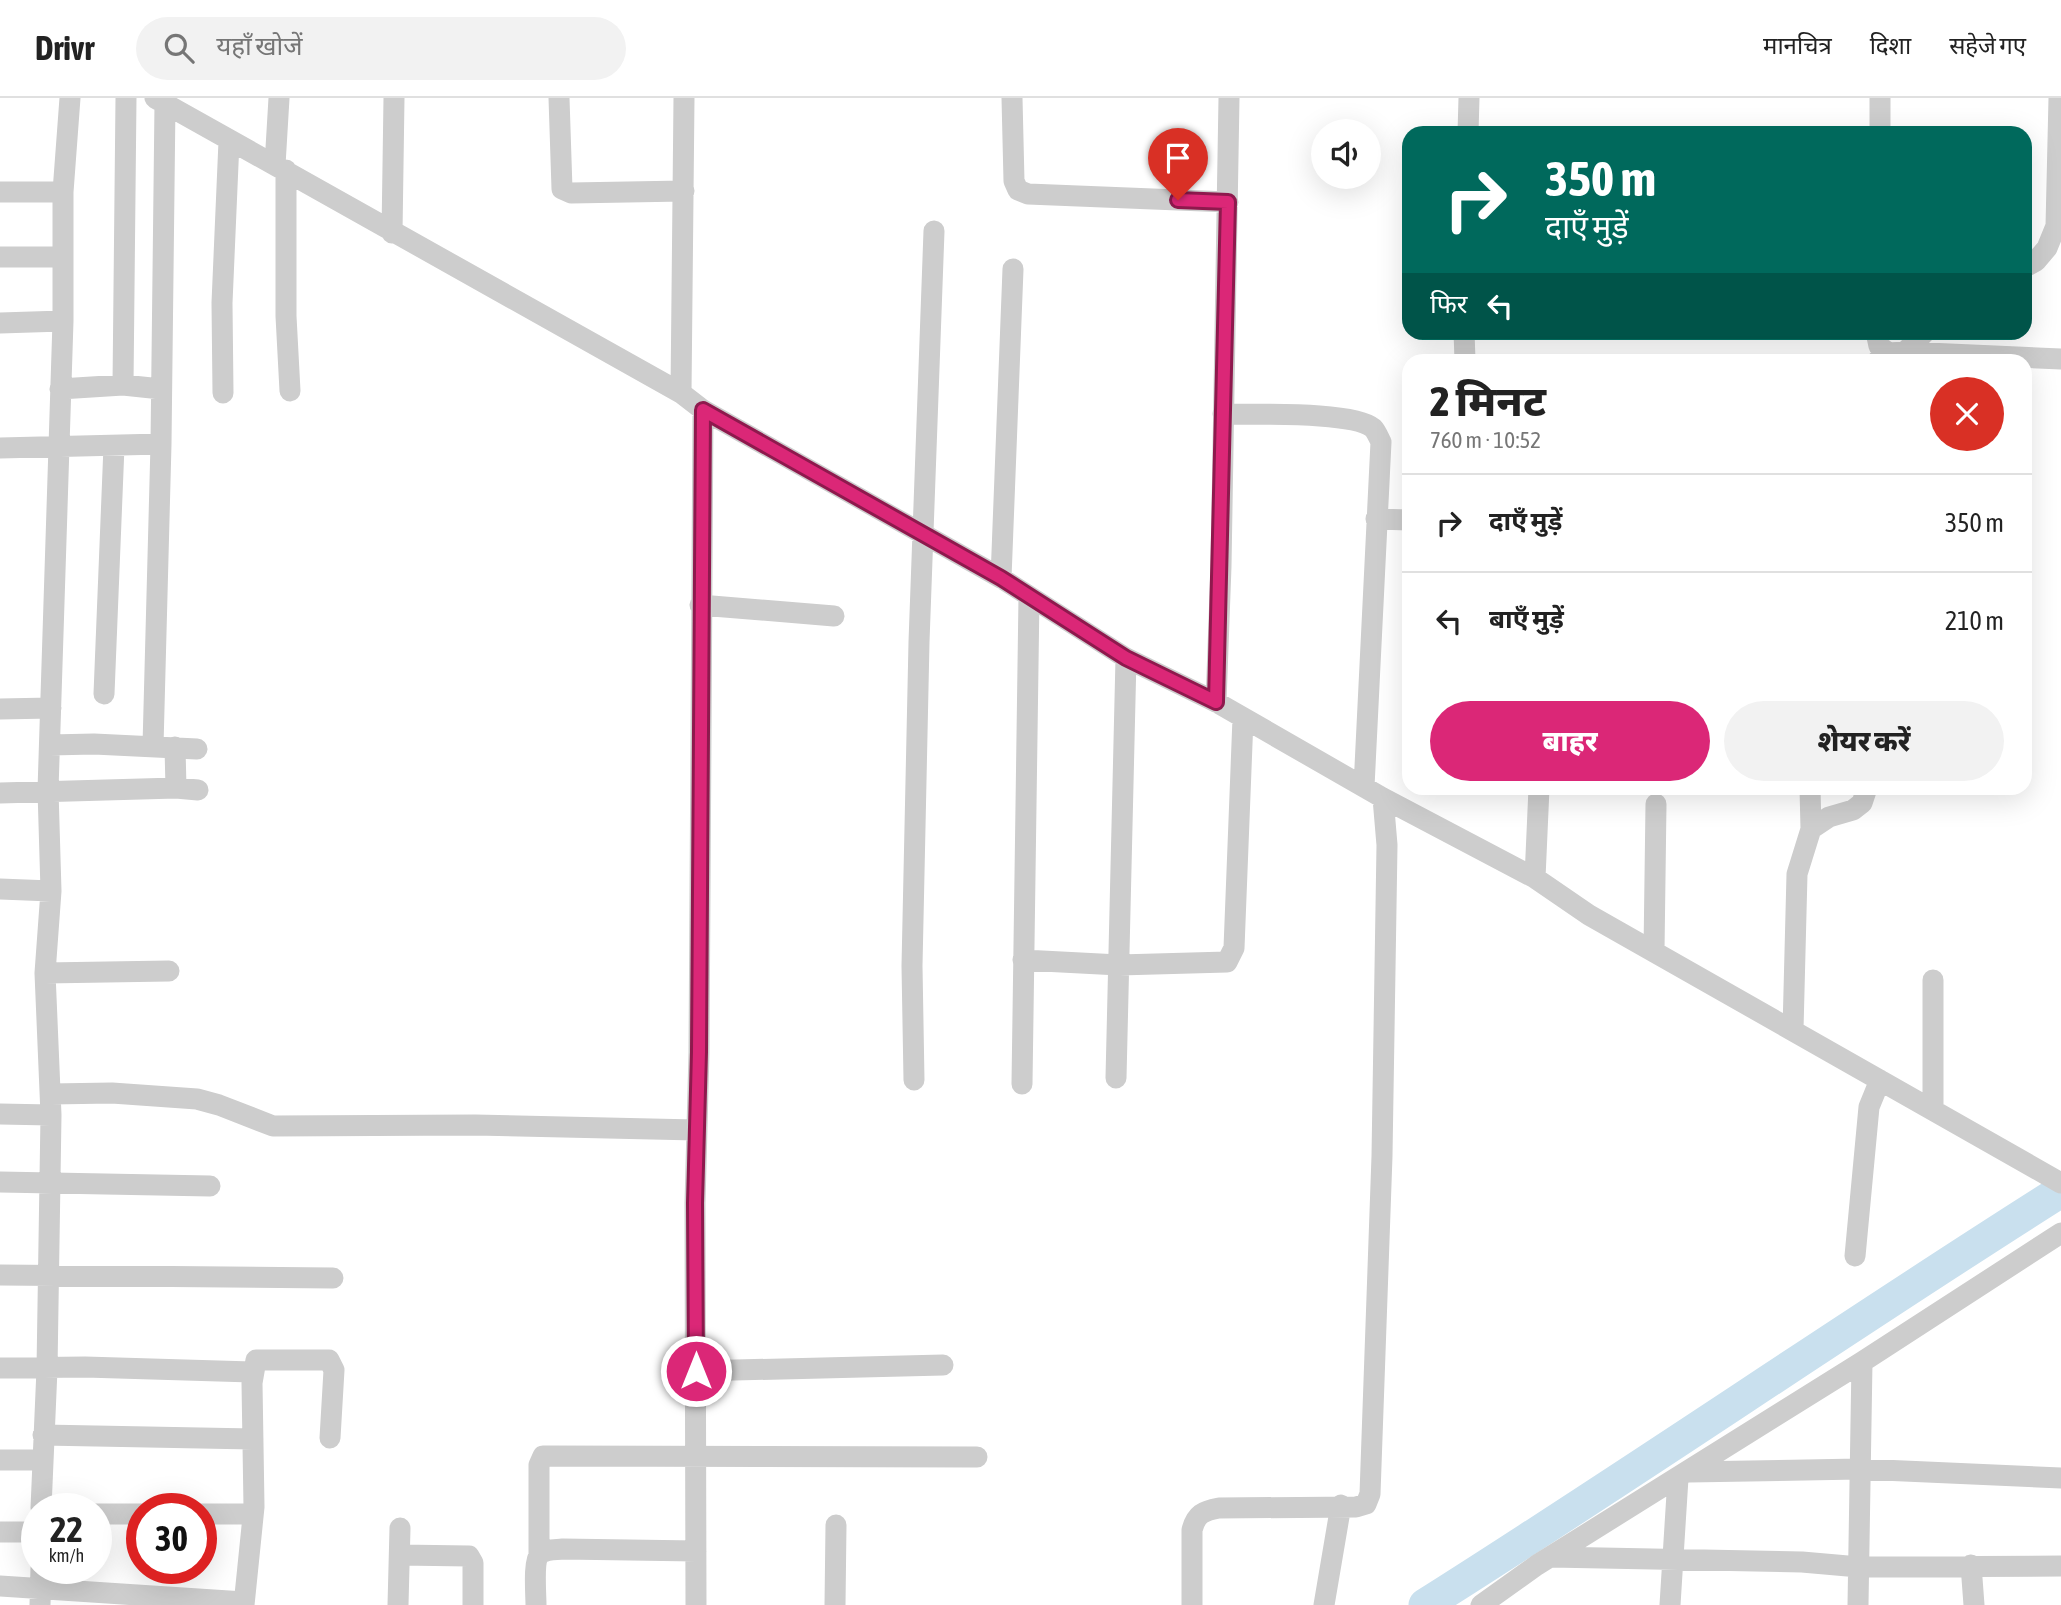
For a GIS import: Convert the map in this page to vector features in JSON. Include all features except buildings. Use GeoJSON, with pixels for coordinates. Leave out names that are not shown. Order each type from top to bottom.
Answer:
{"type":"FeatureCollection","features":[{"type":"Feature","properties":{"kind":"street"},"geometry":{"type":"LineString","coordinates":[[41,1493],[47,1369],[46,1276],[51,1105],[45,973],[51,891],[48,790],[63,321],[63,192],[70,98]]}},
{"type":"Feature","properties":{"kind":"street"},"geometry":{"type":"LineString","coordinates":[[124,385],[126,98]]}},
{"type":"Feature","properties":{"kind":"street"},"geometry":{"type":"LineString","coordinates":[[279,98],[290,391]]}},
{"type":"Feature","properties":{"kind":"street"},"geometry":{"type":"LineString","coordinates":[[392,233],[394,98]]}},
{"type":"Feature","properties":{"kind":"street"},"geometry":{"type":"LineString","coordinates":[[559,98],[562,189],[571,193],[684,191]]}},
{"type":"Feature","properties":{"kind":"street"},"geometry":{"type":"LineString","coordinates":[[681,393],[684,98]]}},
{"type":"Feature","properties":{"kind":"street"},"geometry":{"type":"LineString","coordinates":[[1012,98],[1014,181],[1018,190],[1028,194],[1228,202]]}},
{"type":"Feature","properties":{"kind":"street"},"geometry":{"type":"LineString","coordinates":[[1216,702],[1229,98]]}},
{"type":"Feature","properties":{"kind":"street"},"geometry":{"type":"LineString","coordinates":[[1468,126],[1469,98]]}},
{"type":"Feature","properties":{"kind":"street"},"geometry":{"type":"LineString","coordinates":[[1880,98],[1880,126]]}},
{"type":"Feature","properties":{"kind":"street"},"geometry":{"type":"LineString","coordinates":[[2032,263],[2047,248],[2059,216],[2059,98]]}},
{"type":"Feature","properties":{"kind":"street"},"geometry":{"type":"LineString","coordinates":[[160,101],[681,393],[703,410],[1001,578],[1126,658],[1216,702],[1363,787],[1535,878],[1589,915],[2061,1183]]}},
{"type":"Feature","properties":{"kind":"street"},"geometry":{"type":"LineString","coordinates":[[153,746],[161,444],[160,101]]}},
{"type":"Feature","properties":{"kind":"street"},"geometry":{"type":"LineString","coordinates":[[223,393],[222,303],[229,141]]}},
{"type":"Feature","properties":{"kind":"street"},"geometry":{"type":"LineString","coordinates":[[0,192],[63,192]]}},
{"type":"Feature","properties":{"kind":"street"},"geometry":{"type":"LineString","coordinates":[[914,1080],[912,966],[934,231]]}},
{"type":"Feature","properties":{"kind":"street"},"geometry":{"type":"LineString","coordinates":[[0,257],[63,257]]}},
{"type":"Feature","properties":{"kind":"street"},"geometry":{"type":"LineString","coordinates":[[1001,578],[1013,269]]}},
{"type":"Feature","properties":{"kind":"street"},"geometry":{"type":"LineString","coordinates":[[0,323],[63,321]]}},
{"type":"Feature","properties":{"kind":"street"},"geometry":{"type":"LineString","coordinates":[[1878,340],[1879,346],[1890,354]]}},
{"type":"Feature","properties":{"kind":"street"},"geometry":{"type":"LineString","coordinates":[[1892,354],[1913,340]]}},
{"type":"Feature","properties":{"kind":"street"},"geometry":{"type":"LineString","coordinates":[[2032,358],[2061,359]]}},
{"type":"Feature","properties":{"kind":"street"},"geometry":{"type":"LineString","coordinates":[[60,389],[124,385],[161,389]]}},
{"type":"Feature","properties":{"kind":"street"},"geometry":{"type":"LineString","coordinates":[[696,1605],[696,1130],[703,410]]}},
{"type":"Feature","properties":{"kind":"street"},"geometry":{"type":"LineString","coordinates":[[1223,414],[1332,417],[1360,422],[1373,428],[1381,442],[1363,787]]}},
{"type":"Feature","properties":{"kind":"street"},"geometry":{"type":"LineString","coordinates":[[0,448],[161,444]]}},
{"type":"Feature","properties":{"kind":"street"},"geometry":{"type":"LineString","coordinates":[[104,694],[114,446]]}},
{"type":"Feature","properties":{"kind":"street"},"geometry":{"type":"LineString","coordinates":[[1376,519],[1402,520]]}},
{"type":"Feature","properties":{"kind":"street"},"geometry":{"type":"LineString","coordinates":[[1022,1084],[1029,596]]}},
{"type":"Feature","properties":{"kind":"street"},"geometry":{"type":"LineString","coordinates":[[700,606],[834,616]]}},
{"type":"Feature","properties":{"kind":"street"},"geometry":{"type":"LineString","coordinates":[[1116,1079],[1126,658]]}},
{"type":"Feature","properties":{"kind":"street"},"geometry":{"type":"LineString","coordinates":[[0,709],[51,708]]}},
{"type":"Feature","properties":{"kind":"street"},"geometry":{"type":"LineString","coordinates":[[1023,960],[1119,965],[1227,962],[1232,956],[1243,718]]}},
{"type":"Feature","properties":{"kind":"street"},"geometry":{"type":"LineString","coordinates":[[50,745],[197,749]]}},
{"type":"Feature","properties":{"kind":"street"},"geometry":{"type":"LineString","coordinates":[[175,747],[176,788]]}},
{"type":"Feature","properties":{"kind":"street"},"geometry":{"type":"LineString","coordinates":[[0,793],[176,788],[198,790]]}},
{"type":"Feature","properties":{"kind":"street"},"geometry":{"type":"LineString","coordinates":[[1535,878],[1539,795]]}},
{"type":"Feature","properties":{"kind":"street"},"geometry":{"type":"LineString","coordinates":[[1793,1030],[1797,874],[1811,829],[1810,795]]}},
{"type":"Feature","properties":{"kind":"street"},"geometry":{"type":"LineString","coordinates":[[1811,829],[1829,817],[1853,810],[1863,803],[1865,795]]}},
{"type":"Feature","properties":{"kind":"street"},"geometry":{"type":"LineString","coordinates":[[1192,1605],[1192,1531],[1194,1520],[1201,1512],[1219,1508],[1356,1507],[1366,1504],[1370,1494],[1382,1156],[1387,845],[1383,798]]}},
{"type":"Feature","properties":{"kind":"street"},"geometry":{"type":"LineString","coordinates":[[1654,951],[1656,804]]}},
{"type":"Feature","properties":{"kind":"street"},"geometry":{"type":"LineString","coordinates":[[0,889],[51,891]]}},
{"type":"Feature","properties":{"kind":"street"},"geometry":{"type":"LineString","coordinates":[[45,973],[169,971]]}},
{"type":"Feature","properties":{"kind":"street"},"geometry":{"type":"LineString","coordinates":[[1933,980],[1933,1110]]}},
{"type":"Feature","properties":{"kind":"street"},"geometry":{"type":"LineString","coordinates":[[1855,1256],[1868,1107],[1880,1080]]}},
{"type":"Feature","properties":{"kind":"street"},"geometry":{"type":"LineString","coordinates":[[0,1114],[112,1093],[197,1100],[219,1105],[272,1126],[475,1125],[696,1130]]}},
{"type":"Feature","properties":{"kind":"street"},"geometry":{"type":"LineString","coordinates":[[0,1182],[210,1186]]}},
{"type":"Feature","properties":{"kind":"street"},"geometry":{"type":"LineString","coordinates":[[1481,1605],[1551,1557],[1862,1362],[2061,1233]]}},
{"type":"Feature","properties":{"kind":"street"},"geometry":{"type":"LineString","coordinates":[[0,1275],[333,1278]]}},
{"type":"Feature","properties":{"kind":"street"},"geometry":{"type":"LineString","coordinates":[[0,1586],[244,1603],[253,1514],[252,1372],[256,1360],[329,1360],[334,1370],[330,1438]]}},
{"type":"Feature","properties":{"kind":"street"},"geometry":{"type":"LineString","coordinates":[[1858,1605],[1862,1362]]}},
{"type":"Feature","properties":{"kind":"street"},"geometry":{"type":"LineString","coordinates":[[696,1371],[943,1365]]}},
{"type":"Feature","properties":{"kind":"street"},"geometry":{"type":"LineString","coordinates":[[0,1367],[252,1372]]}},
{"type":"Feature","properties":{"kind":"street"},"geometry":{"type":"LineString","coordinates":[[44,1435],[253,1439]]}},
{"type":"Feature","properties":{"kind":"street"},"geometry":{"type":"LineString","coordinates":[[536,1605],[539,1465],[543,1456],[977,1457]]}},
{"type":"Feature","properties":{"kind":"street"},"geometry":{"type":"LineString","coordinates":[[0,1460],[41,1460]]}},
{"type":"Feature","properties":{"kind":"street"},"geometry":{"type":"LineString","coordinates":[[1682,1475],[1859,1469],[2061,1478]]}},
{"type":"Feature","properties":{"kind":"street"},"geometry":{"type":"LineString","coordinates":[[1670,1605],[1672,1560],[1682,1475]]}},
{"type":"Feature","properties":{"kind":"street"},"geometry":{"type":"LineString","coordinates":[[1324,1605],[1341,1506]]}},
{"type":"Feature","properties":{"kind":"street"},"geometry":{"type":"LineString","coordinates":[[217,1514],[253,1514]]}},
{"type":"Feature","properties":{"kind":"street"},"geometry":{"type":"LineString","coordinates":[[835,1605],[836,1525]]}},
{"type":"Feature","properties":{"kind":"street"},"geometry":{"type":"LineString","coordinates":[[398,1605],[400,1528]]}},
{"type":"Feature","properties":{"kind":"street"},"geometry":{"type":"LineString","coordinates":[[0,1532],[21,1532]]}},
{"type":"Feature","properties":{"kind":"street"},"geometry":{"type":"LineString","coordinates":[[539,1554],[563,1549],[696,1551]]}},
{"type":"Feature","properties":{"kind":"street"},"geometry":{"type":"LineString","coordinates":[[400,1555],[470,1556],[473,1563],[473,1605]]}},
{"type":"Feature","properties":{"kind":"street"},"geometry":{"type":"LineString","coordinates":[[1551,1557],[1802,1562],[1859,1567],[2061,1566]]}},
{"type":"Feature","properties":{"kind":"street"},"geometry":{"type":"LineString","coordinates":[[1971,1565],[1974,1605]]}},
{"type":"Feature","properties":{"kind":"waterway"},"geometry":{"type":"LineString","coordinates":[[1425,1605],[2061,1191]]}},
{"type":"Feature","properties":{"kind":"route"},"geometry":{"type":"LineString","coordinates":[[696,1371],[695,1203],[699,1052],[698,811],[703,410],[1001,578],[1126,658],[1216,702],[1228,202],[1178,200]]}}]}
